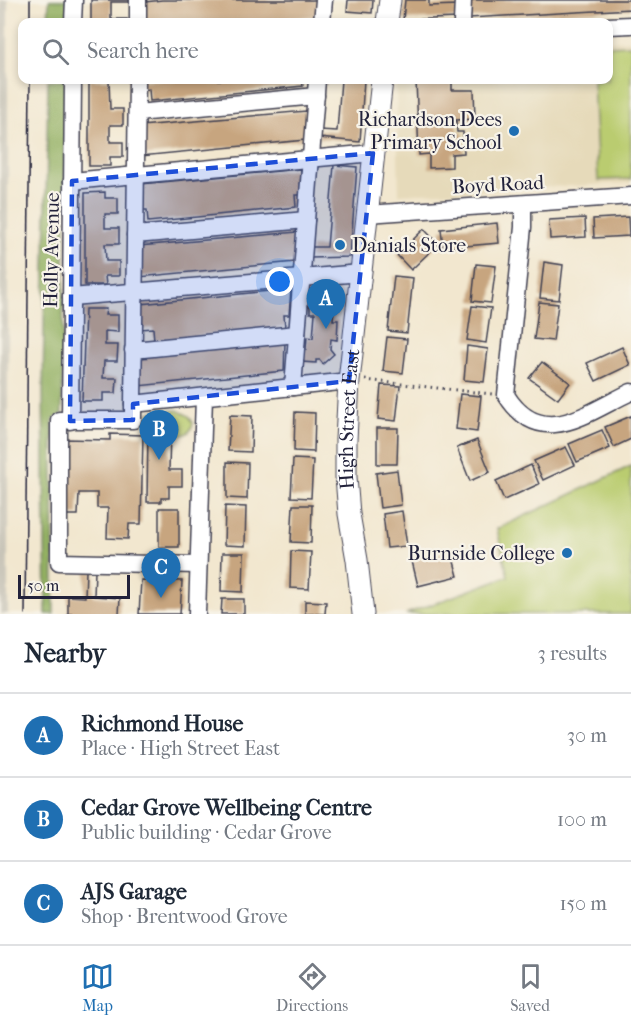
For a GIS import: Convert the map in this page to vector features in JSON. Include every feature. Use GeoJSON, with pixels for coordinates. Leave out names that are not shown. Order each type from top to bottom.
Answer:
{"type":"FeatureCollection","features":[{"type":"Feature","properties":{"kind":"main road"},"geometry":{"type":"LineString","coordinates":[[388,18],[390,0]]}},
{"type":"Feature","properties":{"kind":"main road","name":"High Street East"},"geometry":{"type":"LineString","coordinates":[[363,614],[346,477],[346,440],[349,381],[382,84]]}},
{"type":"Feature","properties":{"kind":"street"},"geometry":{"type":"LineString","coordinates":[[73,18],[74,0]]}},
{"type":"Feature","properties":{"kind":"street"},"geometry":{"type":"LineString","coordinates":[[138,0],[138,18]]}},
{"type":"Feature","properties":{"kind":"street"},"geometry":{"type":"LineString","coordinates":[[322,18],[324,0]]}},
{"type":"Feature","properties":{"kind":"street"},"geometry":{"type":"LineString","coordinates":[[462,18],[463,0]]}},
{"type":"Feature","properties":{"kind":"street"},"geometry":{"type":"LineString","coordinates":[[613,26],[631,25]]}},
{"type":"Feature","properties":{"kind":"street","name":"Holly Avenue"},"geometry":{"type":"LineString","coordinates":[[70,421],[73,84]]}},
{"type":"Feature","properties":{"kind":"street"},"geometry":{"type":"LineString","coordinates":[[137,84],[133,420],[59,420],[59,562],[198,565]]}},
{"type":"Feature","properties":{"kind":"street"},"geometry":{"type":"LineString","coordinates":[[136,113],[317,88],[293,387]]}},
{"type":"Feature","properties":{"kind":"street"},"geometry":{"type":"LineString","coordinates":[[72,181],[373,153]]}},
{"type":"Feature","properties":{"kind":"street","name":"Boyd Road"},"geometry":{"type":"LineString","coordinates":[[367,214],[631,196]]}},
{"type":"Feature","properties":{"kind":"street"},"geometry":{"type":"LineString","coordinates":[[523,204],[523,227],[506,395],[513,407],[524,418],[540,425],[555,425],[571,421],[631,392]]}},
{"type":"Feature","properties":{"kind":"street"},"geometry":{"type":"LineString","coordinates":[[135,235],[306,220]]}},
{"type":"Feature","properties":{"kind":"street"},"geometry":{"type":"LineString","coordinates":[[71,297],[361,273]]}},
{"type":"Feature","properties":{"kind":"street"},"geometry":{"type":"LineString","coordinates":[[134,350],[297,334]]}},
{"type":"Feature","properties":{"kind":"street"},"geometry":{"type":"LineString","coordinates":[[133,404],[349,381]]}},
{"type":"Feature","properties":{"kind":"street"},"geometry":{"type":"LineString","coordinates":[[197,614],[204,397]]}},
{"type":"Feature","properties":{"kind":"path"},"geometry":{"type":"LineString","coordinates":[[349,381],[369,380],[506,395]]}},
{"type":"Feature","properties":{"kind":"highlighted area"},"geometry":{"type":"Polygon","coordinates":[[[373,153],[349,381],[133,404],[133,420],[70,421],[72,181],[373,153]]]}},
{"type":"Feature","properties":{"kind":"shaded area"},"geometry":{"type":"Polygon","coordinates":[[[0,0],[8,0],[8,614],[0,614],[0,0]]]}},
{"type":"Feature","properties":{"kind":"shaded area","name":"Richardson Dees Primary School"},"geometry":{"type":"Polygon","coordinates":[[[631,40],[631,183],[399,194],[396,84],[613,84],[613,41],[631,40]]]}},
{"type":"Feature","properties":{"kind":"green space"},"geometry":{"type":"Polygon","coordinates":[[[49,0],[69,0],[68,18],[48,18],[49,0]]]}},
{"type":"Feature","properties":{"kind":"green space"},"geometry":{"type":"Polygon","coordinates":[[[631,45],[631,179],[598,180],[593,84],[613,84],[613,46],[631,45]]]}},
{"type":"Feature","properties":{"kind":"green space"},"geometry":{"type":"Polygon","coordinates":[[[48,84],[67,84],[62,414],[53,420],[54,614],[46,614],[43,390],[48,84]]]}},
{"type":"Feature","properties":{"kind":"green space"},"geometry":{"type":"Polygon","coordinates":[[[177,410],[189,416],[193,423],[188,433],[177,436],[170,432],[148,431],[149,413],[177,410]]]}},
{"type":"Feature","properties":{"kind":"green space","name":"Burnside College"},"geometry":{"type":"Polygon","coordinates":[[[631,466],[631,614],[406,614],[508,576],[497,529],[631,466]]]}},
{"type":"Feature","properties":{"kind":"building"},"geometry":{"type":"Polygon","coordinates":[[[91,0],[130,0],[130,2],[111,2],[111,18],[91,18],[91,0]]]}},
{"type":"Feature","properties":{"kind":"building"},"geometry":{"type":"Polygon","coordinates":[[[162,0],[320,0],[319,16],[295,18],[145,18],[145,2],[162,0]]]}},
{"type":"Feature","properties":{"kind":"building"},"geometry":{"type":"Polygon","coordinates":[[[348,0],[373,0],[372,13],[347,11],[348,0]]]}},
{"type":"Feature","properties":{"kind":"building"},"geometry":{"type":"Polygon","coordinates":[[[405,0],[429,0],[429,6],[458,5],[458,18],[403,18],[405,0]]]}},
{"type":"Feature","properties":{"kind":"building"},"geometry":{"type":"Polygon","coordinates":[[[468,0],[631,0],[631,9],[469,18],[468,0]]]}},
{"type":"Feature","properties":{"kind":"building"},"geometry":{"type":"Polygon","coordinates":[[[89,84],[109,84],[110,109],[123,109],[123,125],[110,125],[110,142],[123,142],[123,157],[110,157],[110,166],[89,166],[89,84]]]}},
{"type":"Feature","properties":{"kind":"building"},"geometry":{"type":"Polygon","coordinates":[[[143,84],[303,84],[303,86],[150,101],[149,89],[142,90],[143,84]]]}},
{"type":"Feature","properties":{"kind":"building"},"geometry":{"type":"Polygon","coordinates":[[[341,84],[364,84],[360,142],[319,138],[319,130],[337,131],[341,84]]]}},
{"type":"Feature","properties":{"kind":"building","name":"Richardson Dees Primary School"},"geometry":{"type":"Polygon","coordinates":[[[416,84],[452,84],[452,90],[474,90],[475,119],[456,120],[457,132],[463,132],[464,153],[452,154],[452,167],[429,168],[429,154],[419,155],[416,84]]]}},
{"type":"Feature","properties":{"kind":"building"},"geometry":{"type":"Polygon","coordinates":[[[306,111],[305,140],[141,156],[141,126],[306,111]]]}},
{"type":"Feature","properties":{"kind":"building"},"geometry":{"type":"Polygon","coordinates":[[[334,165],[357,167],[350,257],[310,258],[311,247],[327,247],[334,165]]]}},
{"type":"Feature","properties":{"kind":"building"},"geometry":{"type":"Polygon","coordinates":[[[301,169],[300,195],[295,195],[296,207],[148,222],[147,210],[140,210],[141,184],[301,169]]]}},
{"type":"Feature","properties":{"kind":"building"},"geometry":{"type":"Polygon","coordinates":[[[105,192],[105,198],[118,198],[118,214],[105,214],[105,228],[119,228],[119,244],[105,244],[106,261],[119,261],[119,276],[105,276],[106,285],[85,285],[85,193],[105,192]]]}},
{"type":"Feature","properties":{"kind":"building"},"geometry":{"type":"Polygon","coordinates":[[[628,217],[629,236],[594,238],[593,219],[628,217]]]}},
{"type":"Feature","properties":{"kind":"building"},"geometry":{"type":"Polygon","coordinates":[[[585,218],[586,237],[550,239],[549,220],[585,218]]]}},
{"type":"Feature","properties":{"kind":"building"},"geometry":{"type":"Polygon","coordinates":[[[497,223],[499,243],[443,248],[441,229],[497,223]]]}},
{"type":"Feature","properties":{"kind":"building"},"geometry":{"type":"Polygon","coordinates":[[[424,229],[438,244],[411,270],[397,255],[424,229]]]}},
{"type":"Feature","properties":{"kind":"building"},"geometry":{"type":"Polygon","coordinates":[[[297,232],[295,262],[139,277],[139,246],[297,232]]]}},
{"type":"Feature","properties":{"kind":"building"},"geometry":{"type":"Polygon","coordinates":[[[544,262],[563,265],[559,300],[540,298],[544,262]]]}},
{"type":"Feature","properties":{"kind":"building"},"geometry":{"type":"Polygon","coordinates":[[[476,264],[496,266],[491,303],[472,301],[476,264]]]}},
{"type":"Feature","properties":{"kind":"building"},"geometry":{"type":"Polygon","coordinates":[[[394,276],[413,278],[407,333],[388,331],[394,276]]]}},
{"type":"Feature","properties":{"kind":"building"},"geometry":{"type":"Polygon","coordinates":[[[291,289],[289,315],[284,315],[285,327],[154,340],[153,328],[140,329],[140,304],[291,289]]]}},
{"type":"Feature","properties":{"kind":"building"},"geometry":{"type":"Polygon","coordinates":[[[307,289],[324,290],[324,297],[329,291],[339,302],[334,307],[333,320],[338,320],[337,340],[331,339],[330,349],[334,354],[323,364],[320,360],[316,360],[316,363],[302,362],[307,337],[313,338],[315,313],[310,313],[310,306],[305,306],[307,289]]]}},
{"type":"Feature","properties":{"kind":"building"},"geometry":{"type":"Polygon","coordinates":[[[539,302],[558,304],[553,341],[534,339],[539,302]]]}},
{"type":"Feature","properties":{"kind":"building"},"geometry":{"type":"Polygon","coordinates":[[[472,306],[491,308],[486,343],[467,340],[472,306]]]}},
{"type":"Feature","properties":{"kind":"building"},"geometry":{"type":"Polygon","coordinates":[[[85,309],[106,309],[105,315],[118,315],[118,332],[105,331],[105,345],[118,345],[117,361],[104,361],[103,378],[117,378],[116,393],[103,393],[103,401],[82,401],[85,309]]]}},
{"type":"Feature","properties":{"kind":"building"},"geometry":{"type":"Polygon","coordinates":[[[387,337],[407,339],[403,373],[383,371],[387,337]]]}},
{"type":"Feature","properties":{"kind":"building"},"geometry":{"type":"Polygon","coordinates":[[[285,341],[284,371],[138,386],[138,356],[285,341]]]}},
{"type":"Feature","properties":{"kind":"building"},"geometry":{"type":"Polygon","coordinates":[[[467,346],[488,349],[484,382],[464,380],[467,346]]]}},
{"type":"Feature","properties":{"kind":"building"},"geometry":{"type":"Polygon","coordinates":[[[622,347],[630,365],[596,381],[587,363],[622,347]]]}},
{"type":"Feature","properties":{"kind":"building"},"geometry":{"type":"Polygon","coordinates":[[[542,362],[570,383],[558,399],[529,378],[542,362]]]}},
{"type":"Feature","properties":{"kind":"building"},"geometry":{"type":"Polygon","coordinates":[[[381,385],[400,386],[396,421],[378,419],[381,385]]]}},
{"type":"Feature","properties":{"kind":"building"},"geometry":{"type":"Polygon","coordinates":[[[460,394],[481,396],[477,432],[456,429],[460,394]]]}},
{"type":"Feature","properties":{"kind":"building"},"geometry":{"type":"Polygon","coordinates":[[[295,412],[315,413],[314,452],[294,451],[295,412]]]}},
{"type":"Feature","properties":{"kind":"building"},"geometry":{"type":"Polygon","coordinates":[[[230,415],[252,416],[251,452],[228,451],[230,415]]]}},
{"type":"Feature","properties":{"kind":"building"},"geometry":{"type":"Polygon","coordinates":[[[631,416],[631,439],[614,447],[605,427],[631,416]]]}},
{"type":"Feature","properties":{"kind":"building"},"geometry":{"type":"Polygon","coordinates":[[[377,428],[398,428],[397,464],[377,464],[377,428]]]}},
{"type":"Feature","properties":{"kind":"building"},"geometry":{"type":"Polygon","coordinates":[[[602,430],[610,448],[577,462],[569,444],[602,430]]]}},
{"type":"Feature","properties":{"kind":"building"},"geometry":{"type":"Polygon","coordinates":[[[148,431],[170,432],[169,470],[182,470],[182,486],[169,486],[169,498],[161,498],[161,502],[147,502],[148,431]]]}},
{"type":"Feature","properties":{"kind":"building"},"geometry":{"type":"Polygon","coordinates":[[[110,434],[143,435],[141,524],[129,524],[128,539],[107,538],[108,508],[97,508],[97,493],[79,493],[78,515],[61,515],[63,439],[110,440],[110,434]]]}},
{"type":"Feature","properties":{"kind":"building"},"geometry":{"type":"Polygon","coordinates":[[[477,440],[490,472],[470,481],[457,448],[477,440]]]}},
{"type":"Feature","properties":{"kind":"building"},"geometry":{"type":"Polygon","coordinates":[[[566,447],[575,465],[543,480],[534,461],[566,447]]]}},
{"type":"Feature","properties":{"kind":"building"},"geometry":{"type":"Polygon","coordinates":[[[293,459],[313,460],[311,498],[291,497],[293,459]]]}},
{"type":"Feature","properties":{"kind":"building"},"geometry":{"type":"Polygon","coordinates":[[[227,462],[248,463],[247,499],[227,498],[227,462]]]}},
{"type":"Feature","properties":{"kind":"building"},"geometry":{"type":"Polygon","coordinates":[[[531,465],[539,484],[504,500],[496,481],[531,465]]]}},
{"type":"Feature","properties":{"kind":"building"},"geometry":{"type":"Polygon","coordinates":[[[397,470],[401,505],[380,508],[376,473],[397,470]]]}},
{"type":"Feature","properties":{"kind":"building"},"geometry":{"type":"Polygon","coordinates":[[[293,505],[312,505],[311,543],[291,542],[293,505]]]}},
{"type":"Feature","properties":{"kind":"building"},"geometry":{"type":"Polygon","coordinates":[[[225,506],[246,507],[245,546],[224,545],[225,506]]]}},
{"type":"Feature","properties":{"kind":"building"},"geometry":{"type":"Polygon","coordinates":[[[159,508],[179,508],[179,547],[159,547],[159,508]]]}},
{"type":"Feature","properties":{"kind":"building"},"geometry":{"type":"Polygon","coordinates":[[[402,511],[407,546],[387,548],[383,514],[402,511]]]}},
{"type":"Feature","properties":{"kind":"building"},"geometry":{"type":"Polygon","coordinates":[[[291,551],[311,552],[309,589],[290,588],[291,551]]]}},
{"type":"Feature","properties":{"kind":"building"},"geometry":{"type":"Polygon","coordinates":[[[451,551],[458,576],[418,586],[412,561],[451,551]]]}},
{"type":"Feature","properties":{"kind":"building"},"geometry":{"type":"Polygon","coordinates":[[[222,553],[244,553],[243,592],[221,591],[222,553]]]}},
{"type":"Feature","properties":{"kind":"building"},"geometry":{"type":"Polygon","coordinates":[[[86,571],[95,571],[94,596],[120,598],[119,614],[68,614],[68,596],[85,597],[86,571]]]}},
{"type":"Feature","properties":{"kind":"building"},"geometry":{"type":"Polygon","coordinates":[[[141,580],[182,581],[180,614],[139,614],[141,580]]]}},
{"type":"Feature","properties":{"kind":"building"},"geometry":{"type":"Polygon","coordinates":[[[222,599],[244,599],[244,614],[221,614],[222,599]]]}},
{"type":"Feature","properties":{"kind":"building"},"geometry":{"type":"Polygon","coordinates":[[[305,601],[326,602],[325,614],[305,614],[305,601]]]}},
{"type":"Feature","properties":{"kind":"tram line"},"geometry":{"type":"LineString","coordinates":[[30,0],[30,18]]}},
{"type":"Feature","properties":{"kind":"tram line"},"geometry":{"type":"LineString","coordinates":[[25,614],[30,84]]}},
{"type":"Feature","properties":{"kind":"place","name":"Richardson Dees Primary School"},"geometry":{"type":"Point","coordinates":[514,131]}},
{"type":"Feature","properties":{"kind":"place","name":"Danials Store"},"geometry":{"type":"Point","coordinates":[340,245]}},
{"type":"Feature","properties":{"kind":"place","name":"Richmond House"},"geometry":{"type":"Point","coordinates":[326,329]}},
{"type":"Feature","properties":{"kind":"place","name":"Cedar Grove Wellbeing Centre"},"geometry":{"type":"Point","coordinates":[159,460]}},
{"type":"Feature","properties":{"kind":"place","name":"Burnside College"},"geometry":{"type":"Point","coordinates":[567,553]}},
{"type":"Feature","properties":{"kind":"place","name":"AJS Garage"},"geometry":{"type":"Point","coordinates":[161,598]}}]}
